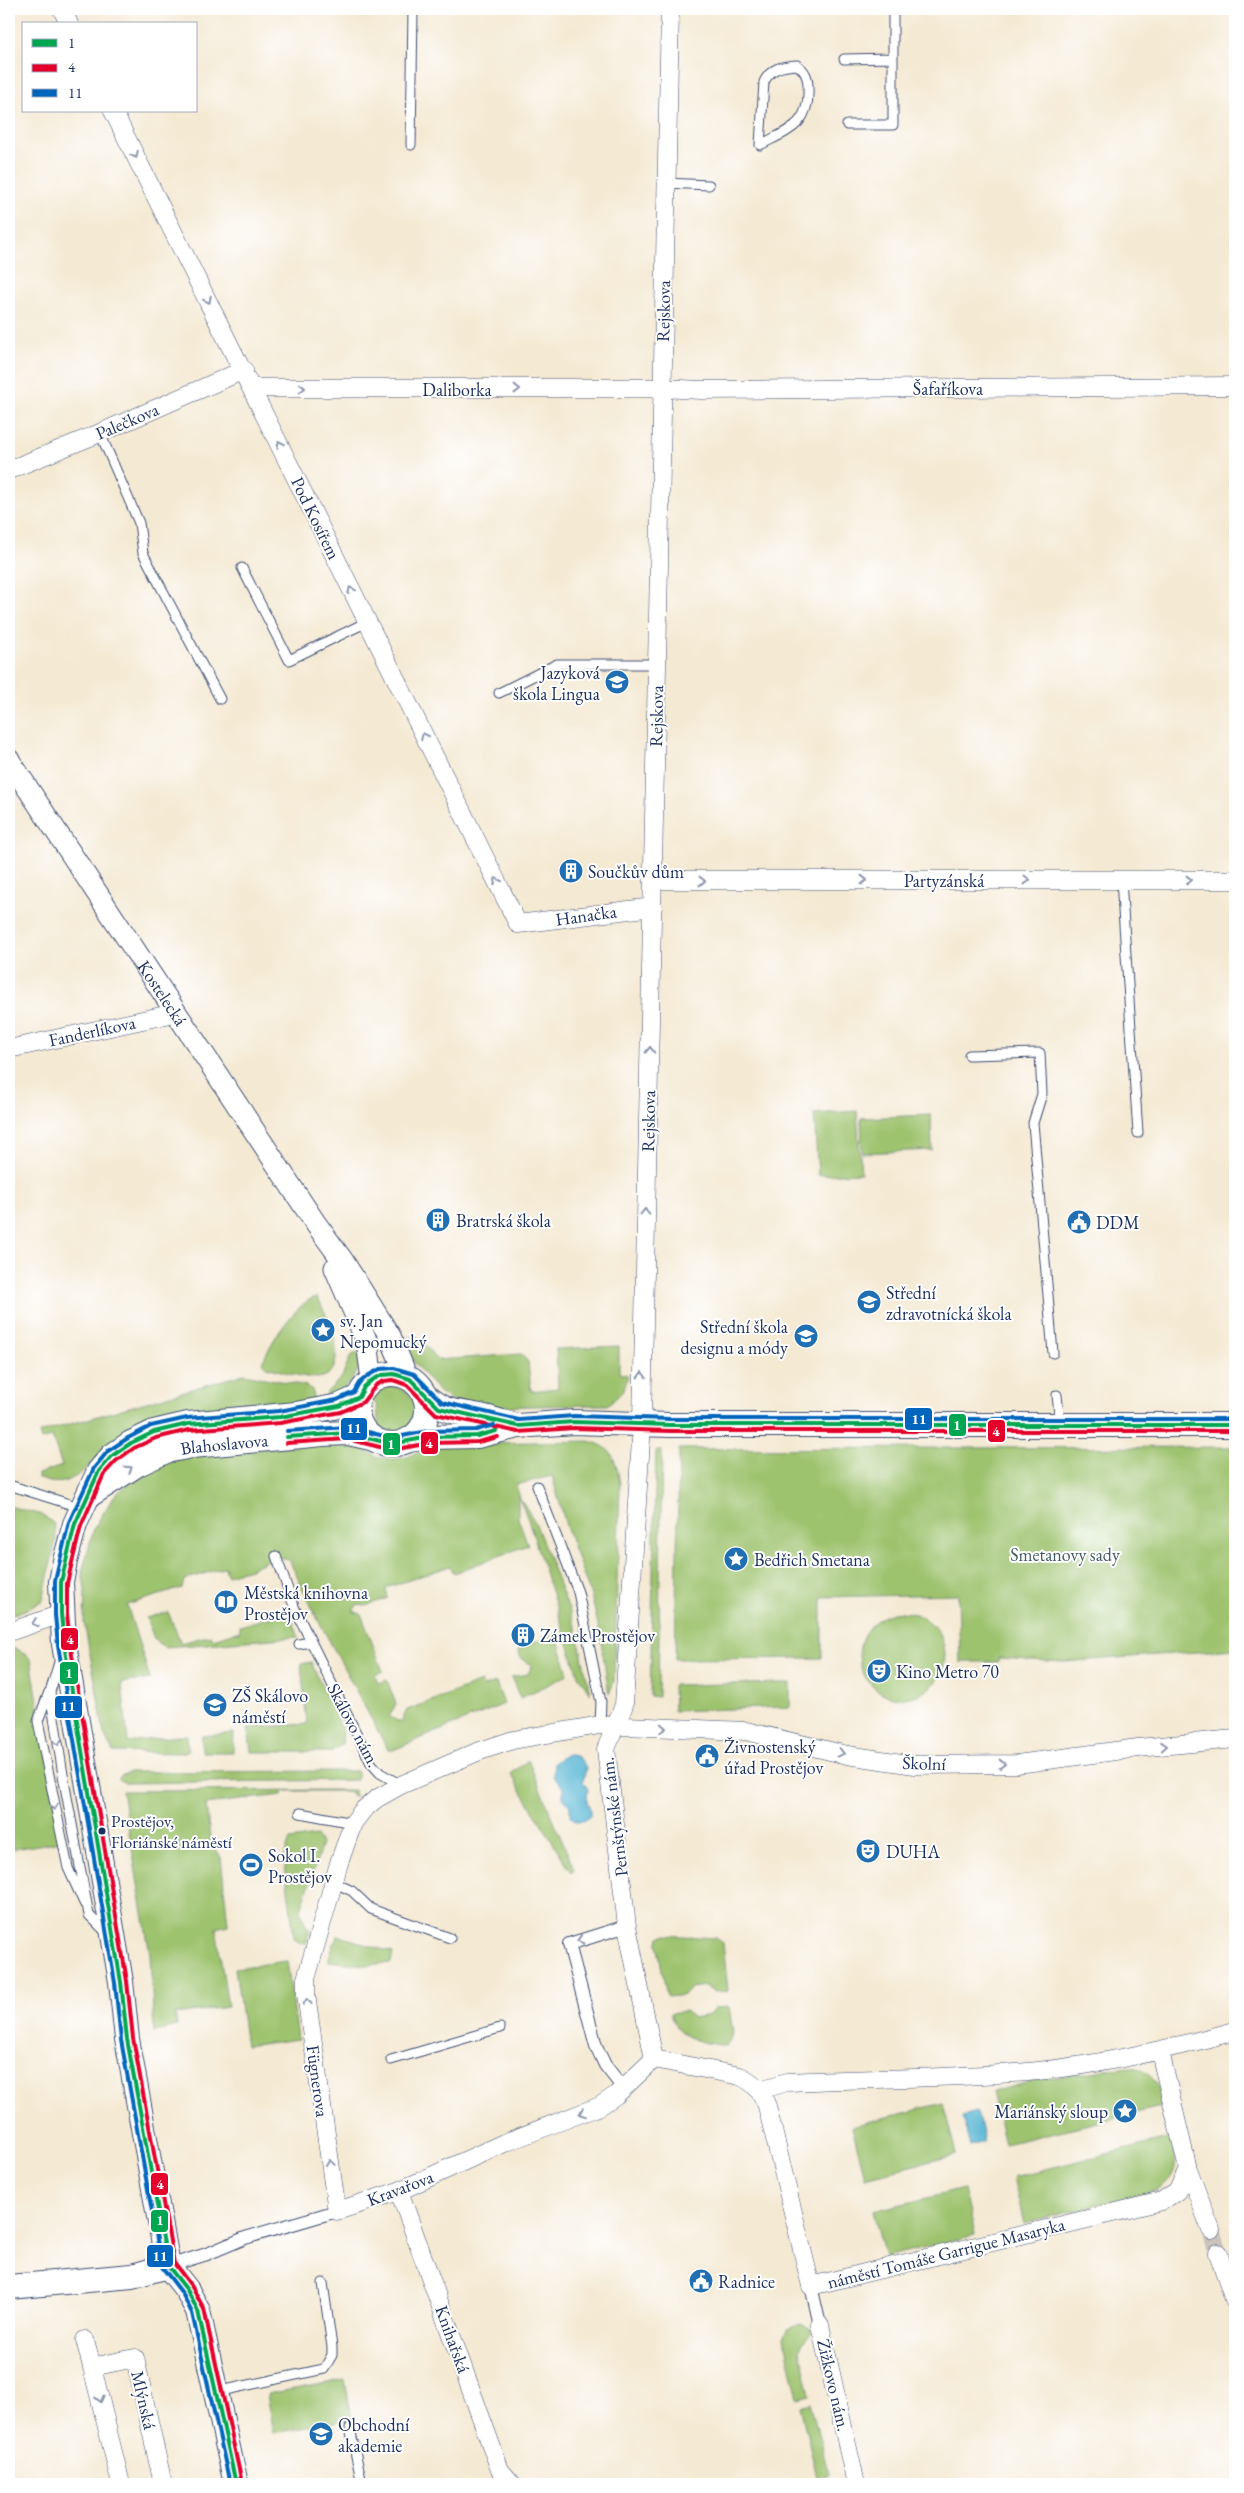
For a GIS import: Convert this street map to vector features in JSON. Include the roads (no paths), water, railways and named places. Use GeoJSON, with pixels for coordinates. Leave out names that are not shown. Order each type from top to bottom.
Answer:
{"type":"FeatureCollection","features":[{"type":"Feature","properties":{"kind":"main road"},"geometry":{"type":"LineString","coordinates":[[518,1426],[475,1415],[454,1413],[439,1408],[425,1396],[419,1386],[407,1377],[394,1374],[382,1375],[365,1389],[356,1408],[358,1420],[363,1430],[371,1438],[386,1444],[429,1437],[477,1436],[518,1426],[574,1422],[642,1424],[1235,1425]]}},
{"type":"Feature","properties":{"kind":"main road","name":"Blahoslavova"},"geometry":{"type":"LineString","coordinates":[[168,2266],[127,2039],[121,1982],[64,1644],[61,1614],[61,1582],[65,1561],[85,1502],[98,1472],[112,1456],[131,1443],[154,1432],[188,1424],[325,1410],[365,1389]]}},
{"type":"Feature","properties":{"kind":"main road"},"geometry":{"type":"LineString","coordinates":[[408,1440],[417,1434],[426,1420],[425,1396]]}},
{"type":"Feature","properties":{"kind":"main road","name":"Blahoslavova"},"geometry":{"type":"LineString","coordinates":[[85,1502],[138,1464],[166,1451],[323,1434],[348,1433],[371,1438]]}},
{"type":"Feature","properties":{"kind":"main road"},"geometry":{"type":"LineString","coordinates":[[9,2287],[123,2278],[168,2266],[187,2290],[198,2311],[236,2484]]}},
{"type":"Feature","properties":{"kind":"street"},"geometry":{"type":"LineString","coordinates":[[62,9],[68,22]]}},
{"type":"Feature","properties":{"kind":"street","name":"Rejskova"},"geometry":{"type":"LineString","coordinates":[[607,1724],[624,1705],[642,1424],[665,183],[670,9]]}},
{"type":"Feature","properties":{"kind":"street","name":"Pod Kosířem"},"geometry":{"type":"LineString","coordinates":[[114,112],[253,388],[366,622],[518,924]]}},
{"type":"Feature","properties":{"kind":"street","name":"Palečkova"},"geometry":{"type":"LineString","coordinates":[[9,470],[100,433],[244,370]]}},
{"type":"Feature","properties":{"kind":"street","name":"Šafaříkova"},"geometry":{"type":"LineString","coordinates":[[661,388],[711,390],[1235,386]]}},
{"type":"Feature","properties":{"kind":"street","name":"Daliborka"},"geometry":{"type":"LineString","coordinates":[[253,388],[661,388]]}},
{"type":"Feature","properties":{"kind":"street","name":"Kostelecká"},"geometry":{"type":"LineString","coordinates":[[9,760],[316,1224],[343,1261],[390,1336],[407,1377]]}},
{"type":"Feature","properties":{"kind":"street","name":"Partyzánská"},"geometry":{"type":"LineString","coordinates":[[653,880],[1235,880]]}},
{"type":"Feature","properties":{"kind":"street","name":"Hanačka"},"geometry":{"type":"LineString","coordinates":[[518,924],[653,908]]}},
{"type":"Feature","properties":{"kind":"street","name":"Fanderlíkova"},"geometry":{"type":"LineString","coordinates":[[9,1049],[176,1013]]}},
{"type":"Feature","properties":{"kind":"street","name":"Kostelecká"},"geometry":{"type":"LineString","coordinates":[[316,1224],[367,1342],[365,1389]]}},
{"type":"Feature","properties":{"kind":"street"},"geometry":{"type":"LineString","coordinates":[[9,1632],[61,1614]]}},
{"type":"Feature","properties":{"kind":"street"},"geometry":{"type":"LineString","coordinates":[[333,1882],[353,1824],[376,1799],[401,1785],[477,1752],[514,1740],[607,1724]]}},
{"type":"Feature","properties":{"kind":"street","name":"Školní"},"geometry":{"type":"LineString","coordinates":[[607,1724],[746,1731],[847,1755],[915,1765],[1017,1764],[1138,1748],[1235,1739]]}},
{"type":"Feature","properties":{"kind":"street","name":"Pernštýnské nám."},"geometry":{"type":"LineString","coordinates":[[607,1724],[606,1750],[627,1926],[654,2059]]}},
{"type":"Feature","properties":{"kind":"street","name":"Fügnerova"},"geometry":{"type":"LineString","coordinates":[[333,1882],[306,1979],[306,1994],[337,2211]]}},
{"type":"Feature","properties":{"kind":"street"},"geometry":{"type":"LineString","coordinates":[[627,1926],[569,1944],[596,2046],[605,2065],[624,2088],[654,2059],[740,2076],[749,2080],[760,2090],[787,2082],[872,2081],[1037,2071],[1160,2052],[1235,2031]]}},
{"type":"Feature","properties":{"kind":"street"},"geometry":{"type":"LineString","coordinates":[[1160,2052],[1188,2169],[1211,2230]]}},
{"type":"Feature","properties":{"kind":"street","name":"Kravařova"},"geometry":{"type":"LineString","coordinates":[[168,2266],[207,2254],[245,2238],[399,2191],[504,2143],[600,2106],[624,2088]]}},
{"type":"Feature","properties":{"kind":"street","name":"náměstí Tomáše Garrigue Masaryka"},"geometry":{"type":"LineString","coordinates":[[760,2090],[767,2106],[811,2286],[1162,2201],[1177,2191],[1188,2169]]}},
{"type":"Feature","properties":{"kind":"street","name":"Knihařská"},"geometry":{"type":"LineString","coordinates":[[399,2191],[500,2470],[512,2484]]}},
{"type":"Feature","properties":{"kind":"street"},"geometry":{"type":"LineString","coordinates":[[1218,2253],[1235,2302]]}},
{"type":"Feature","properties":{"kind":"street","name":"Žižkovo nám."},"geometry":{"type":"LineString","coordinates":[[811,2286],[856,2484]]}},
{"type":"Feature","properties":{"kind":"street"},"geometry":{"type":"LineString","coordinates":[[85,2340],[121,2484]]}},
{"type":"Feature","properties":{"kind":"street","name":"Mlýnská"},"geometry":{"type":"LineString","coordinates":[[92,2367],[135,2358],[164,2484]]}},
{"type":"Feature","properties":{"kind":"lane"},"geometry":{"type":"LineString","coordinates":[[411,145],[413,9]]}},
{"type":"Feature","properties":{"kind":"lane"},"geometry":{"type":"LineString","coordinates":[[847,125],[893,125],[893,9]]}},
{"type":"Feature","properties":{"kind":"lane"},"geometry":{"type":"LineString","coordinates":[[844,59],[892,58]]}},
{"type":"Feature","properties":{"kind":"lane"},"geometry":{"type":"LineString","coordinates":[[797,65],[803,69],[808,78],[809,105],[801,120],[794,126],[760,145],[764,82],[769,73],[777,68],[797,65]]}},
{"type":"Feature","properties":{"kind":"lane"},"geometry":{"type":"LineString","coordinates":[[665,183],[708,185]]}},
{"type":"Feature","properties":{"kind":"lane"},"geometry":{"type":"LineString","coordinates":[[100,433],[139,523],[143,553],[220,698]]}},
{"type":"Feature","properties":{"kind":"lane"},"geometry":{"type":"LineString","coordinates":[[242,568],[289,660],[366,622]]}},
{"type":"Feature","properties":{"kind":"lane"},"geometry":{"type":"LineString","coordinates":[[498,692],[557,664],[657,664]]}},
{"type":"Feature","properties":{"kind":"lane"},"geometry":{"type":"LineString","coordinates":[[1120,880],[1138,1133]]}},
{"type":"Feature","properties":{"kind":"lane"},"geometry":{"type":"LineString","coordinates":[[969,1055],[1040,1053],[1042,1094],[1032,1123],[1053,1353]]}},
{"type":"Feature","properties":{"kind":"lane"},"geometry":{"type":"LineString","coordinates":[[1057,1395],[1060,1424]]}},
{"type":"Feature","properties":{"kind":"lane"},"geometry":{"type":"LineString","coordinates":[[9,1485],[85,1502]]}},
{"type":"Feature","properties":{"kind":"lane"},"geometry":{"type":"LineString","coordinates":[[537,1486],[578,1592],[607,1724]]}},
{"type":"Feature","properties":{"kind":"lane","name":"Skálovo nám."},"geometry":{"type":"LineString","coordinates":[[276,1556],[295,1609],[310,1642],[371,1763],[380,1773],[401,1785]]}},
{"type":"Feature","properties":{"kind":"lane"},"geometry":{"type":"LineString","coordinates":[[299,1644],[310,1642]]}},
{"type":"Feature","properties":{"kind":"lane"},"geometry":{"type":"LineString","coordinates":[[64,1644],[50,1692],[38,1721],[68,1868],[89,1915],[114,1940]]}},
{"type":"Feature","properties":{"kind":"lane"},"geometry":{"type":"LineString","coordinates":[[50,1692],[89,1915]]}},
{"type":"Feature","properties":{"kind":"lane"},"geometry":{"type":"LineString","coordinates":[[300,1813],[353,1824]]}},
{"type":"Feature","properties":{"kind":"lane"},"geometry":{"type":"LineString","coordinates":[[333,1882],[352,1891],[371,1910],[450,1938]]}},
{"type":"Feature","properties":{"kind":"lane"},"geometry":{"type":"LineString","coordinates":[[391,2060],[500,2028]]}},
{"type":"Feature","properties":{"kind":"lane"},"geometry":{"type":"LineString","coordinates":[[215,2392],[324,2368],[332,2355],[332,2347],[323,2283]]}},
{"type":"Feature","properties":{"kind":"lane"},"geometry":{"type":"LineString","coordinates":[[350,2428],[362,2484]]}},
{"type":"Feature","properties":{"kind":"water"},"geometry":{"type":"Polygon","coordinates":[[[565,1755],[578,1757],[586,1768],[583,1782],[588,1789],[587,1801],[591,1811],[590,1816],[583,1821],[576,1821],[570,1816],[570,1806],[563,1798],[563,1788],[553,1776],[554,1763],[565,1755]]]}},
{"type":"Feature","properties":{"kind":"water"},"geometry":{"type":"Polygon","coordinates":[[[977,2112],[984,2142],[970,2146],[962,2116],[977,2112]]]}},
{"type":"Feature","properties":{"kind":"tunnel"},"geometry":{"type":"LineString","coordinates":[[1211,2230],[1218,2253]]}},
{"type":"Feature","properties":{"kind":"place","name":"Jazyková škola Lingua"},"geometry":{"type":"Point","coordinates":[617,682]}},
{"type":"Feature","properties":{"kind":"place","name":"Součkův dům"},"geometry":{"type":"Point","coordinates":[571,871]}},
{"type":"Feature","properties":{"kind":"place","name":"Bratrská škola"},"geometry":{"type":"Point","coordinates":[438,1220]}},
{"type":"Feature","properties":{"kind":"place","name":"DDM"},"geometry":{"type":"Point","coordinates":[1079,1222]}},
{"type":"Feature","properties":{"kind":"place","name":"Střední zdravotnícká škola"},"geometry":{"type":"Point","coordinates":[869,1302]}},
{"type":"Feature","properties":{"kind":"place","name":"sv. Jan Nepomucký"},"geometry":{"type":"Point","coordinates":[323,1330]}},
{"type":"Feature","properties":{"kind":"place","name":"Střední škola designu a módy"},"geometry":{"type":"Point","coordinates":[806,1336]}},
{"type":"Feature","properties":{"kind":"place","name":"Bedřich Smetana"},"geometry":{"type":"Point","coordinates":[736,1559]}},
{"type":"Feature","properties":{"kind":"place","name":"Městská knihovna Prostějov"},"geometry":{"type":"Point","coordinates":[226,1602]}},
{"type":"Feature","properties":{"kind":"place","name":"Zámek Prostějov"},"geometry":{"type":"Point","coordinates":[523,1635]}},
{"type":"Feature","properties":{"kind":"place","name":"Kino Metro 70"},"geometry":{"type":"Point","coordinates":[879,1671]}},
{"type":"Feature","properties":{"kind":"place","name":"ZŠ Skálovo náměstí"},"geometry":{"type":"Point","coordinates":[215,1705]}},
{"type":"Feature","properties":{"kind":"place","name":"Živnostenský úřad Prostějov"},"geometry":{"type":"Point","coordinates":[707,1756]}},
{"type":"Feature","properties":{"kind":"place","name":"Prostějov, Floriánské náměstí"},"geometry":{"type":"Point","coordinates":[102,1831]}},
{"type":"Feature","properties":{"kind":"place","name":"DUHA"},"geometry":{"type":"Point","coordinates":[868,1851]}},
{"type":"Feature","properties":{"kind":"place","name":"Sokol I. Prostějov"},"geometry":{"type":"Point","coordinates":[251,1865]}},
{"type":"Feature","properties":{"kind":"place","name":"Mariánský sloup"},"geometry":{"type":"Point","coordinates":[1125,2111]}},
{"type":"Feature","properties":{"kind":"place","name":"Radnice"},"geometry":{"type":"Point","coordinates":[701,2281]}},
{"type":"Feature","properties":{"kind":"place","name":"Obchodní akademie"},"geometry":{"type":"Point","coordinates":[321,2434]}},
{"type":"Feature","properties":{"kind":"park label","name":"Smetanovy sady"},"geometry":{"type":"Point","coordinates":[1065,1554]}}]}
